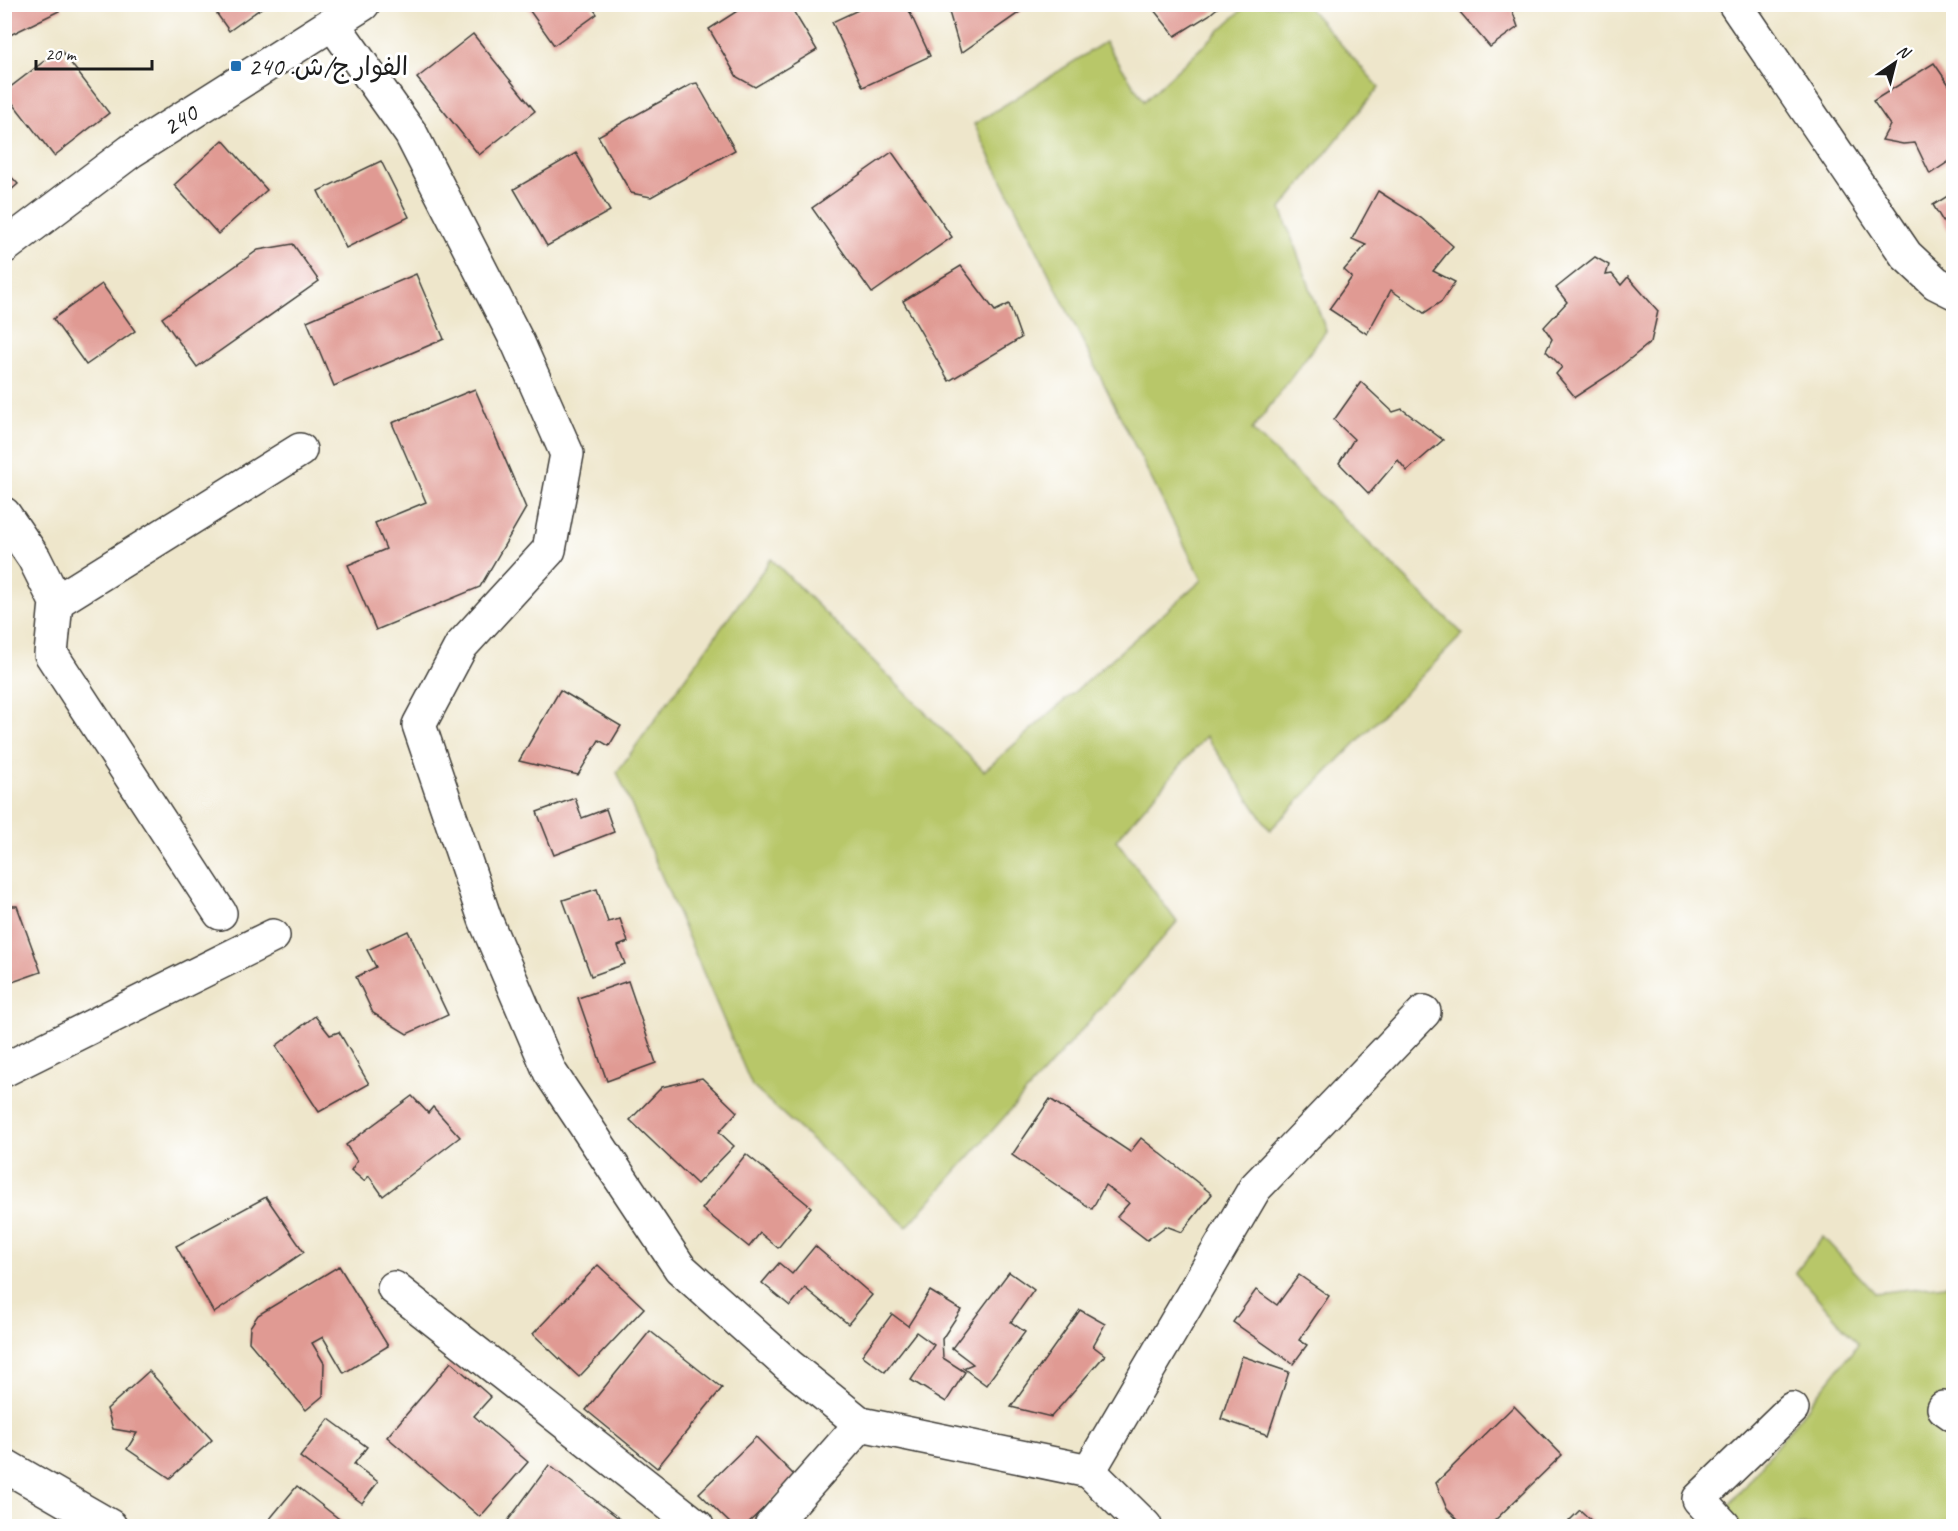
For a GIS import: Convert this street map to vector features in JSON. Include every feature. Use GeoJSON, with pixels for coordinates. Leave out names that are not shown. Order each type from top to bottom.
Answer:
{"type":"FeatureCollection","features":[{"type":"Feature","properties":{"kind":"street","name":"240"},"geometry":{"type":"LineString","coordinates":[[4,247],[131,151],[363,4]]}},
{"type":"Feature","properties":{"kind":"street"},"geometry":{"type":"LineString","coordinates":[[1735,4],[1906,255],[1936,283],[1953,292]]}},
{"type":"Feature","properties":{"kind":"street"},"geometry":{"type":"LineString","coordinates":[[333,24],[411,134],[518,343],[567,454],[549,550],[461,646],[419,725],[485,919],[550,1072],[680,1268],[788,1365],[861,1424],[1089,1471],[1145,1527]]}},
{"type":"Feature","properties":{"kind":"street"},"geometry":{"type":"LineString","coordinates":[[56,602],[300,450]]}},
{"type":"Feature","properties":{"kind":"street"},"geometry":{"type":"LineString","coordinates":[[4,514],[34,558],[56,602],[51,654],[220,912]]}},
{"type":"Feature","properties":{"kind":"street"},"geometry":{"type":"LineString","coordinates":[[4,1070],[273,936]]}},
{"type":"Feature","properties":{"kind":"street"},"geometry":{"type":"LineString","coordinates":[[1089,1471],[1255,1188],[1424,1012]]}},
{"type":"Feature","properties":{"kind":"street"},"geometry":{"type":"LineString","coordinates":[[394,1287],[697,1527]]}},
{"type":"Feature","properties":{"kind":"street"},"geometry":{"type":"LineString","coordinates":[[1724,1527],[1699,1499],[1792,1409]]}},
{"type":"Feature","properties":{"kind":"street"},"geometry":{"type":"LineString","coordinates":[[771,1527],[861,1424]]}},
{"type":"Feature","properties":{"kind":"street"},"geometry":{"type":"LineString","coordinates":[[4,1465],[110,1527]]}},
{"type":"Feature","properties":{"kind":"green space"},"geometry":{"type":"Polygon","coordinates":[[[1247,5],[1306,5],[1379,87],[1281,209],[1326,331],[1252,430],[1463,634],[1270,830],[1206,736],[1116,840],[1177,922],[907,1227],[752,1086],[617,772],[771,559],[984,771],[1202,580],[974,124],[1105,42],[1144,101],[1247,5]]]}},
{"type":"Feature","properties":{"kind":"green space"},"geometry":{"type":"Polygon","coordinates":[[[1823,1237],[1875,1293],[1953,1284],[1953,1526],[1734,1526],[1723,1513],[1858,1344],[1795,1272],[1823,1237]]]}},
{"type":"Feature","properties":{"kind":"building"},"geometry":{"type":"Polygon","coordinates":[[[4,4],[59,4],[63,9],[4,38],[4,4]]]}},
{"type":"Feature","properties":{"kind":"building"},"geometry":{"type":"Polygon","coordinates":[[[210,4],[267,4],[229,31],[210,4]]]}},
{"type":"Feature","properties":{"kind":"building"},"geometry":{"type":"Polygon","coordinates":[[[525,4],[590,4],[597,14],[554,45],[525,4]]]}},
{"type":"Feature","properties":{"kind":"building"},"geometry":{"type":"Polygon","coordinates":[[[748,4],[789,4],[817,50],[755,87],[737,77],[709,29],[748,4]]]}},
{"type":"Feature","properties":{"kind":"building"},"geometry":{"type":"Polygon","coordinates":[[[871,4],[906,4],[930,56],[863,87],[832,22],[871,4]]]}},
{"type":"Feature","properties":{"kind":"building"},"geometry":{"type":"Polygon","coordinates":[[[1149,4],[1222,4],[1175,36],[1149,4]]]}},
{"type":"Feature","properties":{"kind":"building"},"geometry":{"type":"Polygon","coordinates":[[[1453,4],[1520,4],[1512,10],[1518,27],[1490,47],[1453,4]]]}},
{"type":"Feature","properties":{"kind":"building"},"geometry":{"type":"Polygon","coordinates":[[[947,5],[1030,5],[961,53],[947,5]]]}},
{"type":"Feature","properties":{"kind":"building"},"geometry":{"type":"Polygon","coordinates":[[[473,34],[535,111],[479,155],[417,78],[473,34]]]}},
{"type":"Feature","properties":{"kind":"building"},"geometry":{"type":"Polygon","coordinates":[[[60,49],[109,113],[54,156],[4,92],[60,49]]]}},
{"type":"Feature","properties":{"kind":"building"},"geometry":{"type":"Polygon","coordinates":[[[1934,63],[1954,92],[1954,158],[1930,174],[1915,143],[1903,144],[1882,140],[1890,125],[1873,101],[1934,63]]]}},
{"type":"Feature","properties":{"kind":"building"},"geometry":{"type":"Polygon","coordinates":[[[697,83],[735,150],[651,197],[631,193],[598,136],[697,83]]]}},
{"type":"Feature","properties":{"kind":"building"},"geometry":{"type":"Polygon","coordinates":[[[223,140],[267,190],[218,234],[174,185],[223,140]]]}},
{"type":"Feature","properties":{"kind":"building"},"geometry":{"type":"Polygon","coordinates":[[[892,152],[952,237],[872,293],[812,208],[892,152]]]}},
{"type":"Feature","properties":{"kind":"building"},"geometry":{"type":"Polygon","coordinates":[[[576,153],[610,211],[547,246],[514,189],[576,153]]]}},
{"type":"Feature","properties":{"kind":"building"},"geometry":{"type":"Polygon","coordinates":[[[381,161],[409,217],[346,248],[318,191],[381,161]]]}},
{"type":"Feature","properties":{"kind":"building"},"geometry":{"type":"Polygon","coordinates":[[[4,169],[18,184],[4,196],[4,169]]]}},
{"type":"Feature","properties":{"kind":"building"},"geometry":{"type":"Polygon","coordinates":[[[1378,191],[1421,218],[1453,246],[1433,271],[1455,282],[1442,301],[1424,313],[1391,290],[1367,334],[1329,309],[1352,277],[1344,270],[1366,245],[1352,239],[1378,191]]]}},
{"type":"Feature","properties":{"kind":"building"},"geometry":{"type":"Polygon","coordinates":[[[1954,192],[1954,240],[1933,205],[1954,192]]]}},
{"type":"Feature","properties":{"kind":"building"},"geometry":{"type":"Polygon","coordinates":[[[293,244],[319,281],[197,367],[162,318],[258,250],[293,244]]]}},
{"type":"Feature","properties":{"kind":"building"},"geometry":{"type":"Polygon","coordinates":[[[1595,257],[1609,265],[1606,275],[1612,274],[1621,285],[1628,277],[1658,311],[1651,342],[1615,371],[1575,397],[1556,374],[1562,367],[1546,351],[1552,339],[1544,327],[1567,302],[1556,288],[1595,257]]]}},
{"type":"Feature","properties":{"kind":"building"},"geometry":{"type":"Polygon","coordinates":[[[961,266],[995,311],[1009,304],[1021,338],[949,381],[903,301],[961,266]]]}},
{"type":"Feature","properties":{"kind":"building"},"geometry":{"type":"Polygon","coordinates":[[[416,274],[444,339],[334,386],[307,321],[416,274]]]}},
{"type":"Feature","properties":{"kind":"building"},"geometry":{"type":"Polygon","coordinates":[[[102,284],[135,331],[86,365],[53,319],[102,284]]]}},
{"type":"Feature","properties":{"kind":"building"},"geometry":{"type":"Polygon","coordinates":[[[1361,382],[1393,412],[1402,409],[1443,440],[1407,471],[1398,460],[1369,494],[1339,463],[1354,439],[1334,420],[1361,382]]]}},
{"type":"Feature","properties":{"kind":"building"},"geometry":{"type":"Polygon","coordinates":[[[475,389],[526,508],[480,587],[376,630],[348,565],[386,549],[375,523],[426,502],[392,423],[475,389]]]}},
{"type":"Feature","properties":{"kind":"building"},"geometry":{"type":"Polygon","coordinates":[[[560,690],[621,726],[609,746],[599,740],[578,775],[519,761],[560,690]]]}},
{"type":"Feature","properties":{"kind":"building"},"geometry":{"type":"Polygon","coordinates":[[[575,798],[582,818],[606,809],[614,832],[554,855],[537,812],[575,798]]]}},
{"type":"Feature","properties":{"kind":"building"},"geometry":{"type":"Polygon","coordinates":[[[597,889],[608,922],[620,919],[628,942],[618,946],[625,964],[591,976],[563,900],[597,889]]]}},
{"type":"Feature","properties":{"kind":"building"},"geometry":{"type":"Polygon","coordinates":[[[4,893],[9,906],[17,906],[41,972],[4,985],[4,893]]]}},
{"type":"Feature","properties":{"kind":"building"},"geometry":{"type":"Polygon","coordinates":[[[408,931],[448,1015],[407,1034],[373,1013],[356,977],[376,967],[367,950],[408,931]]]}},
{"type":"Feature","properties":{"kind":"building"},"geometry":{"type":"Polygon","coordinates":[[[628,981],[656,1063],[607,1081],[578,998],[628,981]]]}},
{"type":"Feature","properties":{"kind":"building"},"geometry":{"type":"Polygon","coordinates":[[[315,1016],[330,1035],[339,1032],[369,1084],[319,1112],[276,1046],[315,1016]]]}},
{"type":"Feature","properties":{"kind":"building"},"geometry":{"type":"Polygon","coordinates":[[[702,1078],[737,1112],[719,1132],[734,1146],[697,1184],[630,1120],[662,1087],[702,1078]]]}},
{"type":"Feature","properties":{"kind":"building"},"geometry":{"type":"Polygon","coordinates":[[[412,1096],[428,1113],[433,1107],[460,1137],[383,1196],[369,1176],[364,1181],[351,1170],[357,1161],[346,1145],[412,1096]]]}},
{"type":"Feature","properties":{"kind":"building"},"geometry":{"type":"Polygon","coordinates":[[[1050,1099],[1130,1152],[1141,1138],[1212,1194],[1182,1232],[1166,1226],[1147,1240],[1117,1217],[1129,1203],[1105,1185],[1092,1209],[1012,1155],[1050,1099]]]}},
{"type":"Feature","properties":{"kind":"building"},"geometry":{"type":"Polygon","coordinates":[[[746,1154],[811,1207],[778,1248],[760,1233],[749,1247],[702,1209],[746,1154]]]}},
{"type":"Feature","properties":{"kind":"building"},"geometry":{"type":"Polygon","coordinates":[[[266,1197],[304,1252],[214,1313],[176,1246],[266,1197]]]}},
{"type":"Feature","properties":{"kind":"building"},"geometry":{"type":"Polygon","coordinates":[[[815,1246],[872,1295],[848,1324],[805,1288],[790,1306],[762,1283],[779,1263],[792,1274],[815,1246]]]}},
{"type":"Feature","properties":{"kind":"building"},"geometry":{"type":"Polygon","coordinates":[[[598,1265],[644,1308],[579,1377],[533,1334],[598,1265]]]}},
{"type":"Feature","properties":{"kind":"building"},"geometry":{"type":"Polygon","coordinates":[[[339,1266],[388,1346],[344,1373],[323,1337],[312,1343],[324,1363],[323,1396],[306,1410],[249,1342],[250,1327],[258,1315],[339,1266]]]}},
{"type":"Feature","properties":{"kind":"building"},"geometry":{"type":"Polygon","coordinates":[[[1009,1272],[1034,1290],[1011,1322],[1025,1332],[986,1385],[963,1368],[973,1364],[952,1348],[1009,1272]]]}},
{"type":"Feature","properties":{"kind":"building"},"geometry":{"type":"Polygon","coordinates":[[[1299,1275],[1329,1296],[1299,1340],[1307,1345],[1293,1364],[1233,1322],[1256,1290],[1277,1305],[1299,1275]]]}},
{"type":"Feature","properties":{"kind":"building"},"geometry":{"type":"Polygon","coordinates":[[[930,1291],[961,1310],[942,1339],[943,1358],[965,1372],[946,1402],[911,1380],[934,1345],[916,1332],[885,1372],[862,1355],[892,1314],[908,1326],[930,1291]]]}},
{"type":"Feature","properties":{"kind":"building"},"geometry":{"type":"Polygon","coordinates":[[[1080,1310],[1105,1324],[1093,1346],[1105,1355],[1051,1417],[1011,1407],[1080,1310]]]}},
{"type":"Feature","properties":{"kind":"building"},"geometry":{"type":"Polygon","coordinates":[[[650,1331],[722,1388],[657,1468],[586,1410],[650,1331]]]}},
{"type":"Feature","properties":{"kind":"building"},"geometry":{"type":"Polygon","coordinates":[[[1242,1356],[1289,1372],[1268,1435],[1221,1419],[1242,1356]]]}},
{"type":"Feature","properties":{"kind":"building"},"geometry":{"type":"Polygon","coordinates":[[[451,1362],[491,1397],[474,1416],[528,1462],[480,1517],[387,1437],[451,1362]]]}},
{"type":"Feature","properties":{"kind":"building"},"geometry":{"type":"Polygon","coordinates":[[[149,1371],[212,1440],[170,1478],[127,1449],[137,1433],[113,1429],[107,1409],[149,1371]]]}},
{"type":"Feature","properties":{"kind":"building"},"geometry":{"type":"Polygon","coordinates":[[[1514,1406],[1562,1455],[1489,1526],[1464,1526],[1447,1509],[1436,1483],[1514,1406]]]}},
{"type":"Feature","properties":{"kind":"building"},"geometry":{"type":"Polygon","coordinates":[[[329,1419],[367,1447],[354,1464],[378,1482],[362,1503],[300,1457],[329,1419]]]}},
{"type":"Feature","properties":{"kind":"building"},"geometry":{"type":"Polygon","coordinates":[[[756,1437],[796,1477],[745,1526],[733,1526],[699,1493],[756,1437]]]}},
{"type":"Feature","properties":{"kind":"building"},"geometry":{"type":"Polygon","coordinates":[[[549,1465],[629,1526],[504,1526],[549,1465]]]}},
{"type":"Feature","properties":{"kind":"building"},"geometry":{"type":"Polygon","coordinates":[[[297,1486],[348,1526],[264,1526],[297,1486]]]}},
{"type":"Feature","properties":{"kind":"building"},"geometry":{"type":"Polygon","coordinates":[[[1580,1510],[1597,1526],[1564,1526],[1580,1510]]]}},
{"type":"Feature","properties":{"kind":"place","name":"الفوار ج/ش. 240"},"geometry":{"type":"Point","coordinates":[236,66]}}]}
